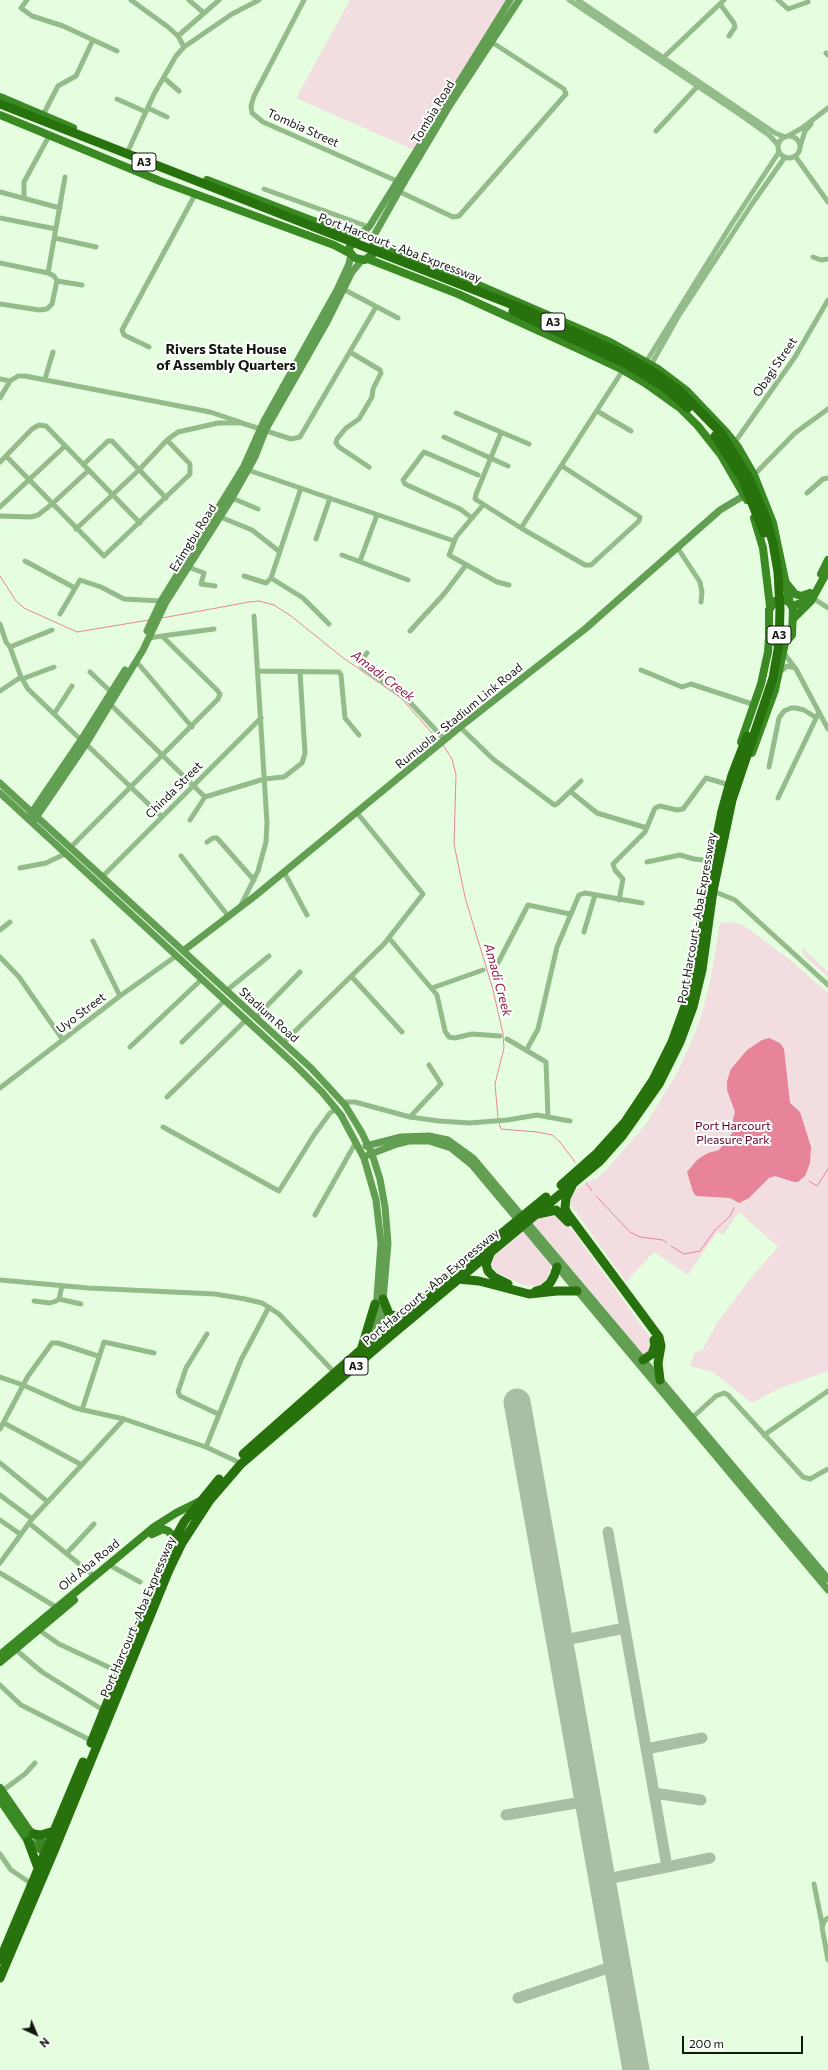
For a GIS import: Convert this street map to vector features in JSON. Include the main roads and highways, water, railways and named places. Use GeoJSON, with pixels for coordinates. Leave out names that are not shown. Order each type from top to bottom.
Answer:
{"type":"FeatureCollection","features":[{"type":"Feature","properties":{"kind":"highway","name":"Port Harcourt - Aba Expressway"},"geometry":{"type":"LineString","coordinates":[[0,104],[288,220],[530,312],[619,352],[665,380],[691,402],[722,434],[746,478]]}},
{"type":"Feature","properties":{"kind":"highway","name":"Port Harcourt - Aba Expressway"},"geometry":{"type":"LineString","coordinates":[[0,110],[107,154],[288,220]]}},
{"type":"Feature","properties":{"kind":"highway","name":"Port Harcourt - Aba Expressway"},"geometry":{"type":"LineString","coordinates":[[456,285],[626,364],[664,387],[706,425],[735,472],[746,478]]}},
{"type":"Feature","properties":{"kind":"highway"},"geometry":{"type":"LineString","coordinates":[[691,402],[726,432]]}},
{"type":"Feature","properties":{"kind":"highway","name":"A3"},"geometry":{"type":"LineString","coordinates":[[730,787],[765,685],[773,650],[774,587],[768,548],[746,478]]}},
{"type":"Feature","properties":{"kind":"highway","name":"Port Harcourt - Aba Expressway"},"geometry":{"type":"LineString","coordinates":[[0,1978],[49,1852],[169,1570],[178,1540],[241,1464],[613,1148],[636,1119],[659,1084],[688,1023],[698,988],[713,891],[722,848],[730,787]]}},
{"type":"Feature","properties":{"kind":"highway","name":"Port Harcourt - Aba Expressway"},"geometry":{"type":"LineString","coordinates":[[0,1960],[38,1868],[49,1852],[54,1831],[119,1672],[178,1540],[200,1501],[236,1460],[334,1372],[582,1167],[610,1140],[632,1112],[653,1080],[672,1042],[681,1018],[694,967],[712,858],[730,787]]}},
{"type":"Feature","properties":{"kind":"highway"},"geometry":{"type":"LineString","coordinates":[[574,1182],[566,1198],[565,1208],[659,1337],[661,1346],[658,1363],[660,1380]]}},
{"type":"Feature","properties":{"kind":"highway"},"geometry":{"type":"LineString","coordinates":[[535,1215],[556,1210],[567,1220],[654,1339],[656,1345],[654,1350],[650,1356],[643,1360]]}},
{"type":"Feature","properties":{"kind":"highway"},"geometry":{"type":"LineString","coordinates":[[491,1252],[486,1264],[488,1271],[498,1280],[521,1289],[536,1291],[543,1289],[554,1276],[557,1266]]}},
{"type":"Feature","properties":{"kind":"highway"},"geometry":{"type":"LineString","coordinates":[[458,1280],[479,1281],[529,1294],[577,1291]]}},
{"type":"Feature","properties":{"kind":"highway"},"geometry":{"type":"LineString","coordinates":[[379,1302],[389,1314],[402,1316]]}},
{"type":"Feature","properties":{"kind":"highway"},"geometry":{"type":"LineString","coordinates":[[361,1349],[379,1302]]}},
{"type":"Feature","properties":{"kind":"highway"},"geometry":{"type":"LineString","coordinates":[[38,1868],[31,1838],[54,1831]]}},
{"type":"Feature","properties":{"kind":"main road","name":"Tombia Road"},"geometry":{"type":"LineString","coordinates":[[359,235],[369,227],[510,0]]}},
{"type":"Feature","properties":{"kind":"main road","name":"Tombia Road"},"geometry":{"type":"LineString","coordinates":[[373,242],[398,192],[490,41],[519,0]]}},
{"type":"Feature","properties":{"kind":"main road"},"geometry":{"type":"LineString","coordinates":[[0,97],[128,151],[350,235],[366,235],[373,242],[555,317],[624,348],[649,363],[687,391],[734,442],[746,478],[773,523],[793,619],[792,635],[784,648],[770,708],[746,771],[722,848]]}},
{"type":"Feature","properties":{"kind":"main road"},"geometry":{"type":"LineString","coordinates":[[0,115],[49,136],[334,245],[351,254],[355,258],[365,260],[458,294],[623,370],[680,408],[746,478],[745,495],[763,548],[770,606],[769,637],[765,668],[730,787]]}},
{"type":"Feature","properties":{"kind":"main road"},"geometry":{"type":"LineString","coordinates":[[351,254],[349,244],[353,238],[359,235]]}},
{"type":"Feature","properties":{"kind":"main road"},"geometry":{"type":"LineString","coordinates":[[365,260],[373,254],[373,242]]}},
{"type":"Feature","properties":{"kind":"main road","name":"Ezimgbu Road"},"geometry":{"type":"LineString","coordinates":[[157,613],[188,567],[244,466],[337,290],[349,264],[351,254]]}},
{"type":"Feature","properties":{"kind":"main road","name":"Ezimgbu Road"},"geometry":{"type":"LineString","coordinates":[[108,702],[111,692],[151,628],[161,601],[216,516],[232,498],[248,470],[264,428],[352,272],[365,260]]}},
{"type":"Feature","properties":{"kind":"main road","name":"Rumuola - Stadium Link Road"},"geometry":{"type":"LineString","coordinates":[[184,951],[358,814],[460,727],[585,629],[720,510],[745,495]]}},
{"type":"Feature","properties":{"kind":"main road"},"geometry":{"type":"LineString","coordinates":[[793,619],[806,608],[828,560]]}},
{"type":"Feature","properties":{"kind":"main road"},"geometry":{"type":"LineString","coordinates":[[770,606],[779,599],[791,604],[804,602],[812,596],[828,570]]}},
{"type":"Feature","properties":{"kind":"main road"},"geometry":{"type":"LineString","coordinates":[[784,578],[792,593],[801,596],[812,596]]}},
{"type":"Feature","properties":{"kind":"main road","name":"Ezimgbu Road"},"geometry":{"type":"LineString","coordinates":[[32,817],[84,742],[108,702],[136,661],[149,638],[151,628]]}},
{"type":"Feature","properties":{"kind":"main road"},"geometry":{"type":"LineString","coordinates":[[769,637],[784,648]]}},
{"type":"Feature","properties":{"kind":"main road","name":"Stadium Road"},"geometry":{"type":"LineString","coordinates":[[0,782],[65,854],[296,1066],[336,1109],[364,1158],[376,1200],[381,1234],[377,1336]]}},
{"type":"Feature","properties":{"kind":"main road","name":"Stadium Road"},"geometry":{"type":"LineString","coordinates":[[0,793],[70,848],[325,1081],[343,1102],[372,1154],[383,1193],[388,1233],[379,1302]]}},
{"type":"Feature","properties":{"kind":"main road"},"geometry":{"type":"LineString","coordinates":[[358,1146],[401,1137],[421,1135],[448,1140],[473,1158],[535,1234],[693,1417],[828,1579]]}},
{"type":"Feature","properties":{"kind":"main road"},"geometry":{"type":"LineString","coordinates":[[364,1158],[397,1144],[409,1141],[429,1142],[444,1145],[457,1152],[472,1165],[514,1209]]}},
{"type":"Feature","properties":{"kind":"main road"},"geometry":{"type":"LineString","coordinates":[[535,1234],[557,1266],[577,1291],[828,1590]]}},
{"type":"Feature","properties":{"kind":"main road","name":"Old Aba Road"},"geometry":{"type":"LineString","coordinates":[[0,1655],[56,1607],[164,1520],[189,1505],[200,1501]]}},
{"type":"Feature","properties":{"kind":"main road","name":"Old Aba Road"},"geometry":{"type":"LineString","coordinates":[[0,1662],[158,1530],[166,1530],[178,1540]]}},
{"type":"Feature","properties":{"kind":"main road"},"geometry":{"type":"LineString","coordinates":[[1,1790],[31,1838]]}},
{"type":"Feature","properties":{"kind":"main road"},"geometry":{"type":"LineString","coordinates":[[0,1800],[3,1812],[31,1838],[49,1852]]}},
{"type":"Feature","properties":{"kind":"waterway","name":"Amadi Creek"},"geometry":{"type":"LineString","coordinates":[[0,576],[16,601],[24,608],[77,632],[149,620]]}},
{"type":"Feature","properties":{"kind":"waterway","name":"Amadi Creek"},"geometry":{"type":"LineString","coordinates":[[162,618],[249,602],[259,601],[274,605],[291,616],[342,657],[401,698],[439,741]]}},
{"type":"Feature","properties":{"kind":"waterway","name":"Amadi Creek"},"geometry":{"type":"LineString","coordinates":[[443,745],[452,759],[456,775],[454,844],[465,897],[493,990],[503,1034],[504,1048],[495,1084],[498,1118]]}},
{"type":"Feature","properties":{"kind":"waterway","name":"Amadi Creek"},"geometry":{"type":"LineString","coordinates":[[499,1123],[501,1129],[537,1132],[552,1135],[560,1142],[575,1162]]}},
{"type":"Feature","properties":{"kind":"waterway","name":"Amadi Creek"},"geometry":{"type":"LineString","coordinates":[[809,1181],[817,1186],[828,1169]]}},
{"type":"Feature","properties":{"kind":"waterway","name":"Amadi Creek"},"geometry":{"type":"LineString","coordinates":[[586,1183],[592,1191]]}},
{"type":"Feature","properties":{"kind":"waterway","name":"Amadi Creek"},"geometry":{"type":"LineString","coordinates":[[596,1196],[630,1232],[640,1237],[663,1240],[667,1243]]}},
{"type":"Feature","properties":{"kind":"waterway","name":"Amadi Creek"},"geometry":{"type":"LineString","coordinates":[[671,1246],[684,1254],[700,1251],[715,1230],[730,1216],[734,1208]]}},
{"type":"Feature","properties":{"kind":"district","name":"Rivers State House of Assembly Quarters"},"geometry":{"type":"Point","coordinates":[226,358]}},
{"type":"Feature","properties":{"kind":"park label","name":"Port Harcourt Pleasure Park"},"geometry":{"type":"Point","coordinates":[733,1133]}}]}
